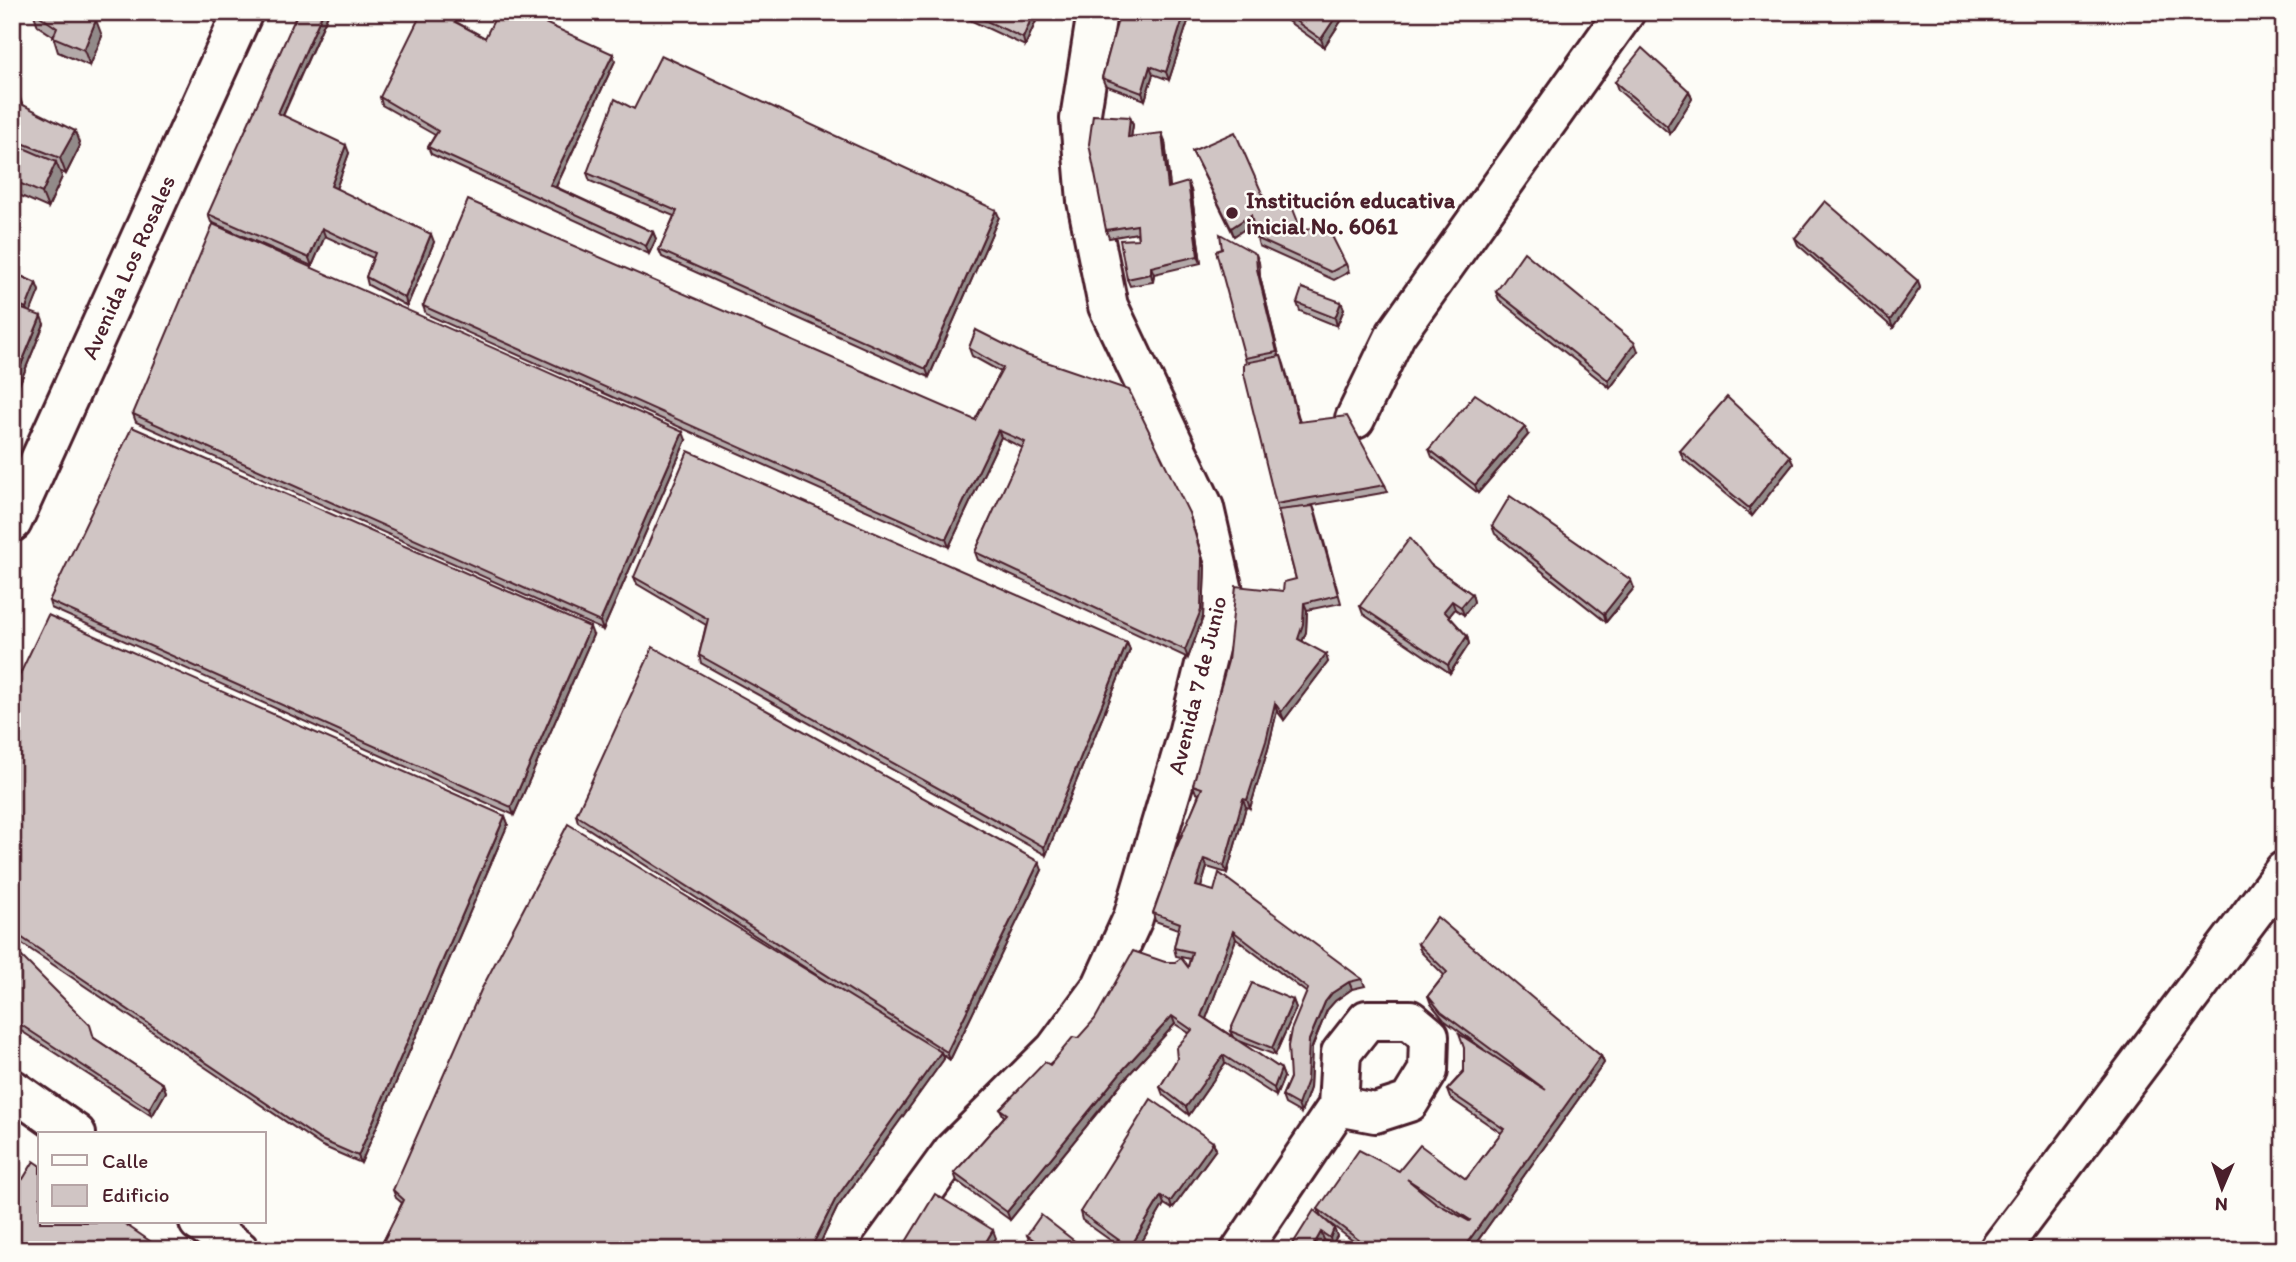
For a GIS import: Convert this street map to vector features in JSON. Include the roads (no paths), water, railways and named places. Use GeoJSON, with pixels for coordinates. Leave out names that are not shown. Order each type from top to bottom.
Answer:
{"type":"FeatureCollection","features":[{"type":"Feature","properties":{"kind":"street","name":"Avenida Los Rosales"},"geometry":{"type":"LineString","coordinates":[[12,522],[243,12]]}},
{"type":"Feature","properties":{"kind":"street","name":"Avenida 7 de Junio"},"geometry":{"type":"LineString","coordinates":[[881,1250],[953,1151],[1055,1050],[1102,986],[1133,918],[1188,734],[1223,591],[1204,508],[1108,306],[1087,201],[1080,119],[1097,12]]}},
{"type":"Feature","properties":{"kind":"street"},"geometry":{"type":"LineString","coordinates":[[1355,419],[1396,334],[1625,12]]}},
{"type":"Feature","properties":{"kind":"street"},"geometry":{"type":"LineString","coordinates":[[1998,1250],[2284,871]]}},
{"type":"Feature","properties":{"kind":"street"},"geometry":{"type":"LineString","coordinates":[[12,1089],[73,1132]]}},
{"type":"Feature","properties":{"kind":"street"},"geometry":{"type":"LineString","coordinates":[[1241,1250],[1338,1106]]}},
{"type":"Feature","properties":{"kind":"street"},"geometry":{"type":"LineString","coordinates":[[202,1224],[239,1250]]}},
{"type":"Feature","properties":{"kind":"place","name":"Institución educativa inicial No. 6061"},"geometry":{"type":"Point","coordinates":[1232,213]}}]}
